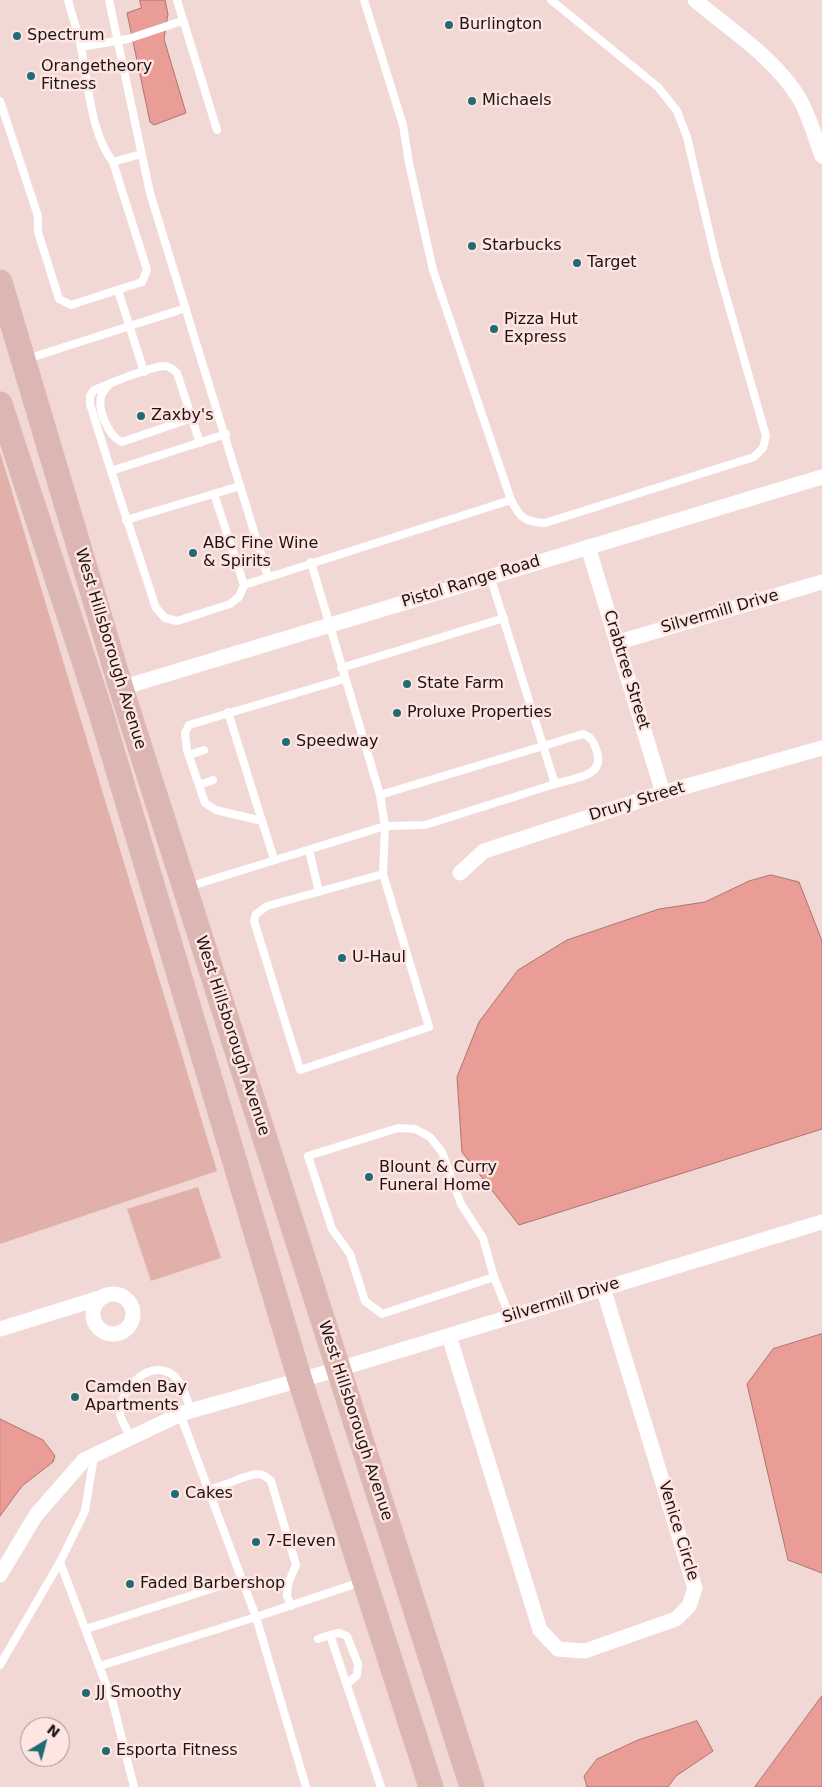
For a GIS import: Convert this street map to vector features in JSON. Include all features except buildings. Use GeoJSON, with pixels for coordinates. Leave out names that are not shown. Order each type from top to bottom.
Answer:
{"type":"FeatureCollection","features":[{"type":"Feature","properties":{"kind":"main road","name":"West Hillsborough Avenue"},"geometry":{"type":"LineString","coordinates":[[0,282],[25,360],[121,688],[472,1787]]}},
{"type":"Feature","properties":{"kind":"main road","name":"West Hillsborough Avenue"},"geometry":{"type":"LineString","coordinates":[[1,408],[100,710],[300,1380],[431,1787]]}},
{"type":"Feature","properties":{"kind":"main road"},"geometry":{"type":"LineString","coordinates":[[1,408],[31,452],[99,663],[121,688]]}},
{"type":"Feature","properties":{"kind":"main road"},"geometry":{"type":"LineString","coordinates":[[100,710],[108,707],[114,714],[181,935],[211,973]]}},
{"type":"Feature","properties":{"kind":"street"},"geometry":{"type":"LineString","coordinates":[[696,0],[761,56],[782,77],[799,99],[822,156]]}},
{"type":"Feature","properties":{"kind":"street","name":"Pistol Range Road"},"geometry":{"type":"LineString","coordinates":[[121,688],[822,477]]}},
{"type":"Feature","properties":{"kind":"street","name":"Crabtree Street"},"geometry":{"type":"LineString","coordinates":[[588,547],[663,794]]}},
{"type":"Feature","properties":{"kind":"street","name":"Silvermill Drive"},"geometry":{"type":"LineString","coordinates":[[618,642],[822,582]]}},
{"type":"Feature","properties":{"kind":"street","name":"Drury Street"},"geometry":{"type":"LineString","coordinates":[[460,872],[484,851],[663,794],[822,748]]}},
{"type":"Feature","properties":{"kind":"street","name":"Silvermill Drive"},"geometry":{"type":"LineString","coordinates":[[186,1412],[339,1369],[822,1222]]}},
{"type":"Feature","properties":{"kind":"street","name":"Venice Circle"},"geometry":{"type":"LineString","coordinates":[[449,1336],[540,1630],[558,1649],[585,1651],[676,1619],[689,1606],[695,1588],[603,1288]]}},
{"type":"Feature","properties":{"kind":"street"},"geometry":{"type":"LineString","coordinates":[[0,1329],[103,1297]]}},
{"type":"Feature","properties":{"kind":"street"},"geometry":{"type":"LineString","coordinates":[[0,1575],[36,1515],[84,1460],[186,1412]]}},
{"type":"Feature","properties":{"kind":"lane"},"geometry":{"type":"LineString","coordinates":[[0,101],[38,216],[38,232],[59,299],[71,305],[142,282],[147,270],[113,162],[105,152],[93,113],[81,47],[68,0]]}},
{"type":"Feature","properties":{"kind":"lane"},"geometry":{"type":"LineString","coordinates":[[109,0],[150,193],[226,434],[268,576]]}},
{"type":"Feature","properties":{"kind":"lane"},"geometry":{"type":"LineString","coordinates":[[176,0],[217,130]]}},
{"type":"Feature","properties":{"kind":"lane"},"geometry":{"type":"LineString","coordinates":[[364,0],[403,125],[408,164],[433,270],[511,500],[518,514],[530,522],[546,523],[754,458],[763,448],[766,436],[716,261],[687,137],[677,111],[658,87],[551,0]]}},
{"type":"Feature","properties":{"kind":"lane"},"geometry":{"type":"LineString","coordinates":[[81,47],[117,39],[128,39],[182,21]]}},
{"type":"Feature","properties":{"kind":"lane"},"geometry":{"type":"LineString","coordinates":[[113,162],[142,154]]}},
{"type":"Feature","properties":{"kind":"lane"},"geometry":{"type":"LineString","coordinates":[[118,290],[144,372]]}},
{"type":"Feature","properties":{"kind":"lane"},"geometry":{"type":"LineString","coordinates":[[25,360],[186,308]]}},
{"type":"Feature","properties":{"kind":"lane"},"geometry":{"type":"LineString","coordinates":[[200,443],[178,372],[172,368],[164,366],[144,372],[94,390],[90,396],[90,404],[126,520],[156,608],[165,618],[177,621],[230,604],[239,597],[244,585],[214,494]]}},
{"type":"Feature","properties":{"kind":"lane"},"geometry":{"type":"LineString","coordinates":[[109,384],[102,394],[101,403],[108,431],[114,438],[122,442],[192,418]]}},
{"type":"Feature","properties":{"kind":"lane"},"geometry":{"type":"LineString","coordinates":[[111,471],[226,434]]}},
{"type":"Feature","properties":{"kind":"lane"},"geometry":{"type":"LineString","coordinates":[[126,520],[240,486]]}},
{"type":"Feature","properties":{"kind":"lane"},"geometry":{"type":"LineString","coordinates":[[244,585],[310,562],[511,500]]}},
{"type":"Feature","properties":{"kind":"lane"},"geometry":{"type":"LineString","coordinates":[[310,562],[380,795],[385,826],[383,874],[429,1028],[300,1070],[254,921],[256,914],[267,906],[383,874]]}},
{"type":"Feature","properties":{"kind":"lane"},"geometry":{"type":"LineString","coordinates":[[490,576],[555,784]]}},
{"type":"Feature","properties":{"kind":"lane"},"geometry":{"type":"LineString","coordinates":[[341,668],[504,618]]}},
{"type":"Feature","properties":{"kind":"lane"},"geometry":{"type":"LineString","coordinates":[[262,822],[216,810],[205,803],[188,755],[185,733],[189,725],[344,679]]}},
{"type":"Feature","properties":{"kind":"lane"},"geometry":{"type":"LineString","coordinates":[[228,712],[232,741],[274,859]]}},
{"type":"Feature","properties":{"kind":"lane"},"geometry":{"type":"LineString","coordinates":[[184,888],[385,826],[425,825],[594,772],[599,766],[600,759],[590,736],[583,734],[380,795]]}},
{"type":"Feature","properties":{"kind":"lane"},"geometry":{"type":"LineString","coordinates":[[188,755],[204,750]]}},
{"type":"Feature","properties":{"kind":"lane"},"geometry":{"type":"LineString","coordinates":[[199,785],[213,780]]}},
{"type":"Feature","properties":{"kind":"lane"},"geometry":{"type":"LineString","coordinates":[[309,850],[319,892]]}},
{"type":"Feature","properties":{"kind":"lane"},"geometry":{"type":"LineString","coordinates":[[494,1277],[382,1314],[365,1301],[350,1254],[332,1229],[308,1156],[398,1128],[414,1129],[430,1136],[442,1152],[461,1204],[483,1238],[494,1277],[510,1317]]}},
{"type":"Feature","properties":{"kind":"lane"},"geometry":{"type":"LineString","coordinates":[[131,1438],[120,1415],[121,1400],[126,1390],[138,1378],[151,1371],[163,1370],[172,1373],[180,1384],[186,1412],[210,1490],[256,1617],[306,1787]]}},
{"type":"Feature","properties":{"kind":"lane"},"geometry":{"type":"LineString","coordinates":[[0,1665],[60,1562],[85,1511],[94,1456]]}},
{"type":"Feature","properties":{"kind":"lane"},"geometry":{"type":"LineString","coordinates":[[210,1490],[257,1474],[264,1475],[271,1481],[296,1565],[288,1584],[287,1596],[291,1606]]}},
{"type":"Feature","properties":{"kind":"lane"},"geometry":{"type":"LineString","coordinates":[[60,1562],[113,1703],[134,1787]]}},
{"type":"Feature","properties":{"kind":"lane"},"geometry":{"type":"LineString","coordinates":[[86,1629],[242,1579]]}},
{"type":"Feature","properties":{"kind":"lane"},"geometry":{"type":"LineString","coordinates":[[100,1666],[365,1581]]}},
{"type":"Feature","properties":{"kind":"lane"},"geometry":{"type":"LineString","coordinates":[[318,1639],[339,1633],[347,1636],[358,1664],[358,1675],[346,1684]]}},
{"type":"Feature","properties":{"kind":"lane"},"geometry":{"type":"LineString","coordinates":[[330,1635],[381,1787]]}},
{"type":"Feature","properties":{"kind":"shaded area"},"geometry":{"type":"Polygon","coordinates":[[[140,0],[165,0],[168,14],[164,39],[186,113],[154,125],[150,122],[127,13],[141,8],[140,0]]]}},
{"type":"Feature","properties":{"kind":"shaded area"},"geometry":{"type":"Polygon","coordinates":[[[0,452],[217,1171],[0,1244],[0,452]]]}},
{"type":"Feature","properties":{"kind":"shaded area"},"geometry":{"type":"Polygon","coordinates":[[[771,875],[799,882],[822,941],[822,1129],[519,1225],[462,1152],[457,1077],[479,1022],[518,970],[567,940],[659,909],[705,902],[749,881],[771,875]]]}},
{"type":"Feature","properties":{"kind":"shaded area"},"geometry":{"type":"Polygon","coordinates":[[[198,1187],[221,1258],[151,1281],[127,1209],[198,1187]]]}},
{"type":"Feature","properties":{"kind":"shaded area"},"geometry":{"type":"Polygon","coordinates":[[[822,1334],[822,1573],[788,1560],[747,1384],[773,1349],[822,1334]]]}},
{"type":"Feature","properties":{"kind":"shaded area"},"geometry":{"type":"Polygon","coordinates":[[[0,1419],[43,1440],[55,1456],[53,1462],[22,1486],[0,1516],[0,1419]]]}},
{"type":"Feature","properties":{"kind":"shaded area"},"geometry":{"type":"Polygon","coordinates":[[[822,1696],[822,1787],[755,1787],[822,1696]]]}},
{"type":"Feature","properties":{"kind":"shaded area"},"geometry":{"type":"Polygon","coordinates":[[[697,1721],[713,1751],[676,1776],[668,1787],[587,1787],[584,1776],[597,1759],[638,1740],[697,1721]]]}},
{"type":"Feature","properties":{"kind":"place","name":"Burlington"},"geometry":{"type":"Point","coordinates":[449,25]}},
{"type":"Feature","properties":{"kind":"place","name":"Spectrum"},"geometry":{"type":"Point","coordinates":[17,36]}},
{"type":"Feature","properties":{"kind":"place","name":"Orangetheory Fitness"},"geometry":{"type":"Point","coordinates":[31,76]}},
{"type":"Feature","properties":{"kind":"place","name":"Michaels"},"geometry":{"type":"Point","coordinates":[472,101]}},
{"type":"Feature","properties":{"kind":"place","name":"Starbucks"},"geometry":{"type":"Point","coordinates":[472,246]}},
{"type":"Feature","properties":{"kind":"place","name":"Target"},"geometry":{"type":"Point","coordinates":[577,263]}},
{"type":"Feature","properties":{"kind":"place","name":"Pizza Hut Express"},"geometry":{"type":"Point","coordinates":[494,329]}},
{"type":"Feature","properties":{"kind":"place","name":"Zaxby's"},"geometry":{"type":"Point","coordinates":[141,416]}},
{"type":"Feature","properties":{"kind":"place","name":"ABC Fine Wine & Spirits"},"geometry":{"type":"Point","coordinates":[193,553]}},
{"type":"Feature","properties":{"kind":"place","name":"State Farm"},"geometry":{"type":"Point","coordinates":[407,684]}},
{"type":"Feature","properties":{"kind":"place","name":"Proluxe Properties"},"geometry":{"type":"Point","coordinates":[397,713]}},
{"type":"Feature","properties":{"kind":"place","name":"Speedway"},"geometry":{"type":"Point","coordinates":[286,742]}},
{"type":"Feature","properties":{"kind":"place","name":"U-Haul"},"geometry":{"type":"Point","coordinates":[342,958]}},
{"type":"Feature","properties":{"kind":"place","name":"Blount & Curry Funeral Home"},"geometry":{"type":"Point","coordinates":[369,1177]}},
{"type":"Feature","properties":{"kind":"place","name":"Camden Bay Apartments"},"geometry":{"type":"Point","coordinates":[75,1397]}},
{"type":"Feature","properties":{"kind":"place","name":"Cakes"},"geometry":{"type":"Point","coordinates":[175,1494]}},
{"type":"Feature","properties":{"kind":"place","name":"7-Eleven"},"geometry":{"type":"Point","coordinates":[256,1542]}},
{"type":"Feature","properties":{"kind":"place","name":"Faded Barbershop"},"geometry":{"type":"Point","coordinates":[130,1584]}},
{"type":"Feature","properties":{"kind":"place","name":"JJ Smoothy"},"geometry":{"type":"Point","coordinates":[86,1693]}},
{"type":"Feature","properties":{"kind":"place","name":"Esporta Fitness"},"geometry":{"type":"Point","coordinates":[106,1751]}}]}
